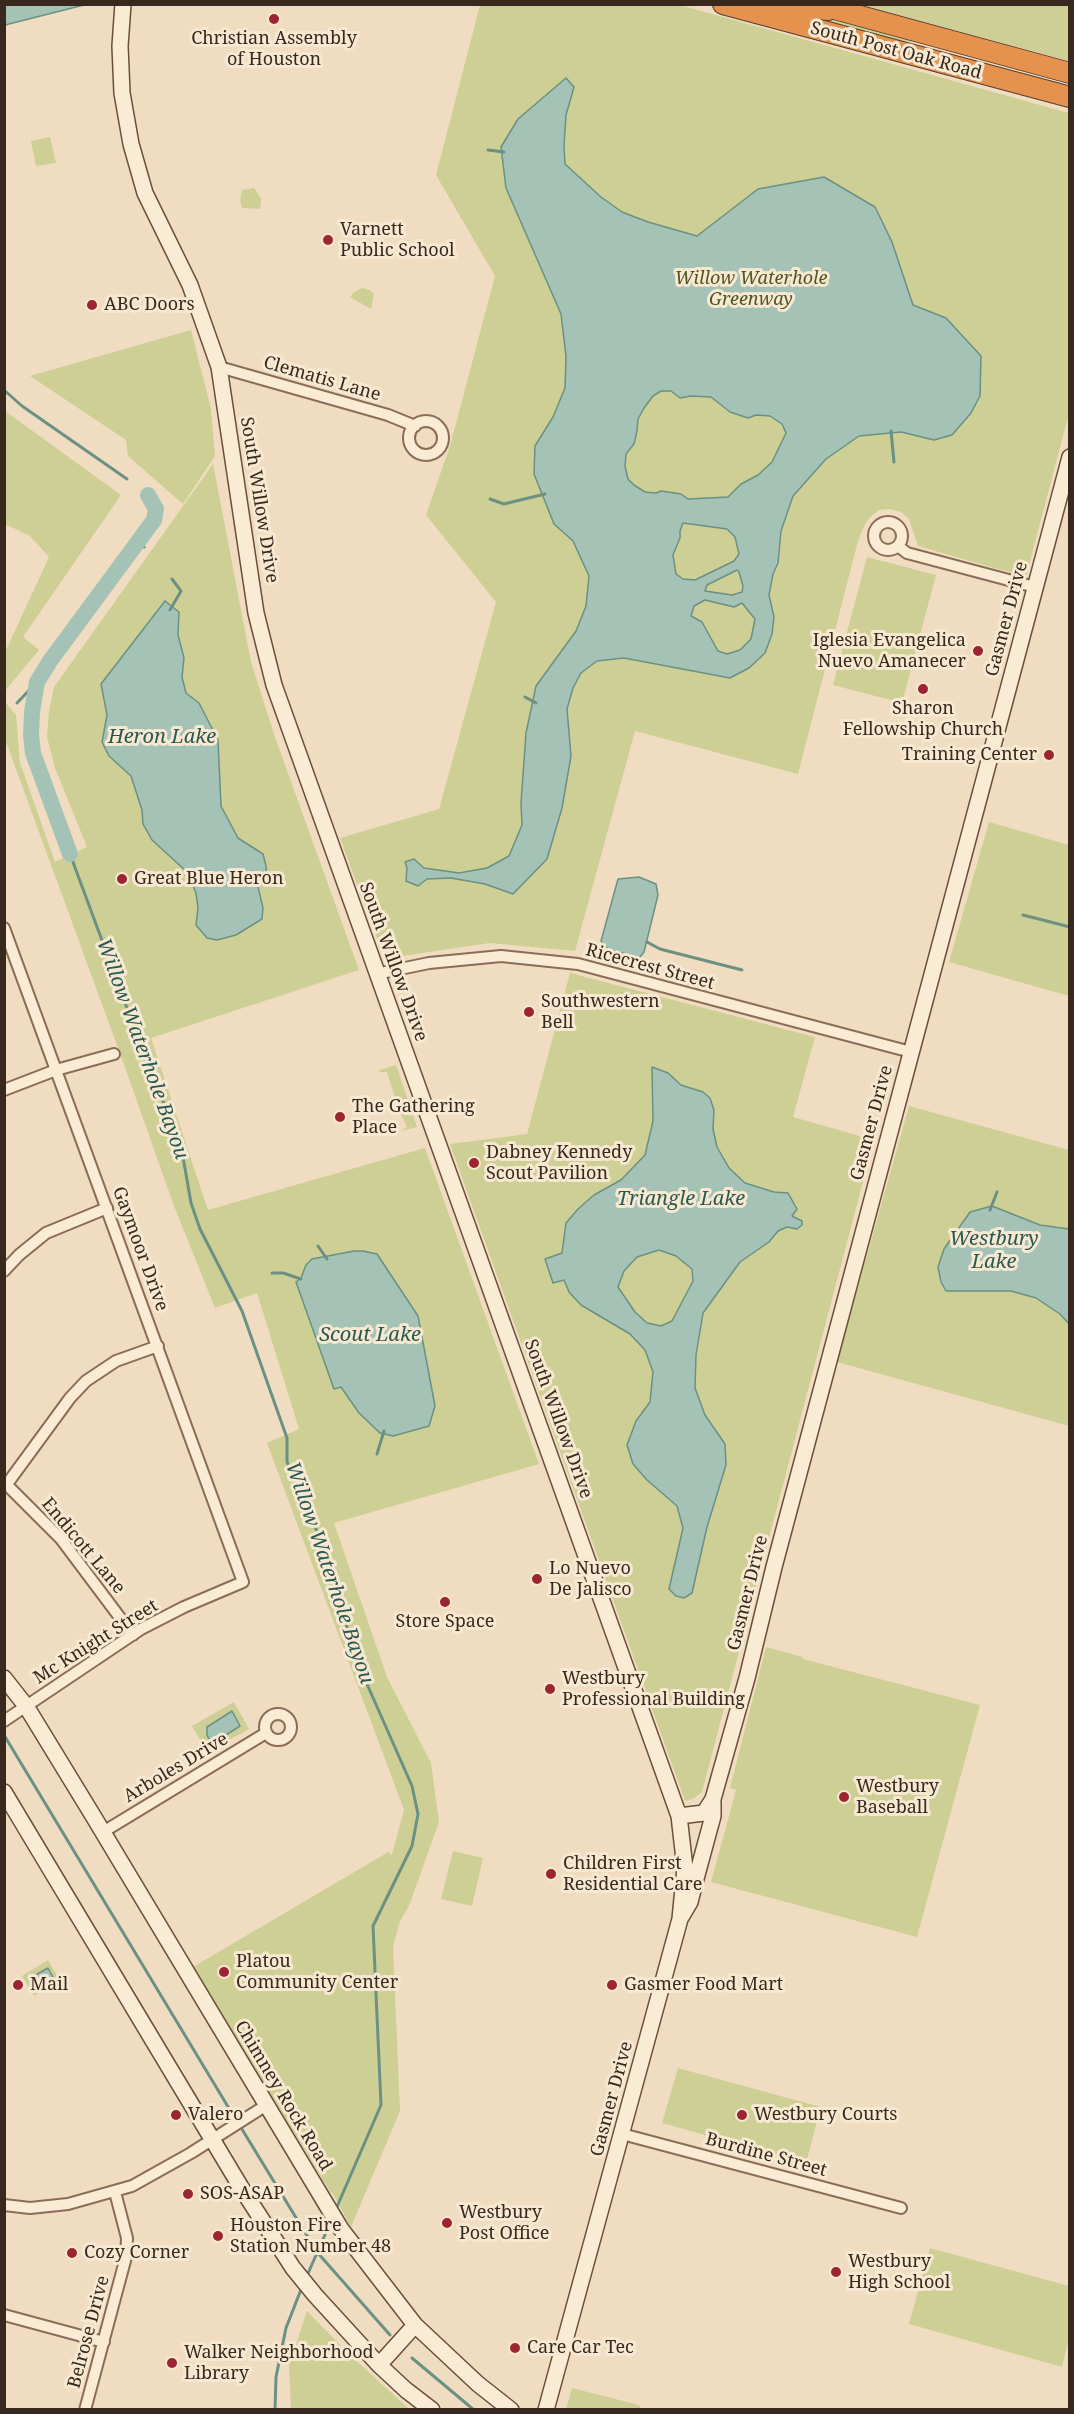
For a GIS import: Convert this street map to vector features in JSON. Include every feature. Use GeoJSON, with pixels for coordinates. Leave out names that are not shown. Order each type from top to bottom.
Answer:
{"type":"FeatureCollection","features":[{"type":"Feature","properties":{"kind":"highway","name":"South Post Oak Road"},"geometry":{"type":"LineString","coordinates":[[723,4],[1070,97]]}},
{"type":"Feature","properties":{"kind":"highway"},"geometry":{"type":"LineString","coordinates":[[779,4],[845,12]]}},
{"type":"Feature","properties":{"kind":"highway","name":"South Post Oak Road"},"geometry":{"type":"LineString","coordinates":[[816,4],[1070,73]]}},
{"type":"Feature","properties":{"kind":"highway"},"geometry":{"type":"LineString","coordinates":[[926,58],[955,55],[991,62],[1002,55]]}},
{"type":"Feature","properties":{"kind":"street","name":"South Willow Drive"},"geometry":{"type":"LineString","coordinates":[[123,4],[120,46],[122,93],[134,156],[151,206],[190,285],[219,367],[256,613],[268,662],[284,714],[376,974],[679,1816],[685,1868],[680,1919]]}},
{"type":"Feature","properties":{"kind":"street","name":"Clematis Lane"},"geometry":{"type":"LineString","coordinates":[[219,367],[388,415],[415,426]]}},
{"type":"Feature","properties":{"kind":"street","name":"Gasmer Drive"},"geometry":{"type":"LineString","coordinates":[[546,2409],[680,1919],[690,1902],[713,1816],[713,1799],[747,1678],[774,1567],[1070,457]]}},
{"type":"Feature","properties":{"kind":"street"},"geometry":{"type":"LineString","coordinates":[[898,546],[907,554],[1035,587]]}},
{"type":"Feature","properties":{"kind":"street","name":"Gaymoor Drive"},"geometry":{"type":"LineString","coordinates":[[4,928],[243,1582]]}},
{"type":"Feature","properties":{"kind":"street","name":"Ricecrest Street"},"geometry":{"type":"LineString","coordinates":[[376,974],[429,963],[501,956],[578,964],[911,1052]]}},
{"type":"Feature","properties":{"kind":"street"},"geometry":{"type":"LineString","coordinates":[[4,1090],[56,1070],[114,1054]]}},
{"type":"Feature","properties":{"kind":"street"},"geometry":{"type":"LineString","coordinates":[[4,1271],[19,1255],[46,1233],[107,1208]]}},
{"type":"Feature","properties":{"kind":"street"},"geometry":{"type":"LineString","coordinates":[[6,1483],[86,1380],[116,1361],[158,1346]]}},
{"type":"Feature","properties":{"kind":"street","name":"Endicott Lane"},"geometry":{"type":"LineString","coordinates":[[6,1483],[61,1539],[133,1635]]}},
{"type":"Feature","properties":{"kind":"street","name":"Mc Knight Street"},"geometry":{"type":"LineString","coordinates":[[4,1721],[133,1635],[184,1607],[243,1582]]}},
{"type":"Feature","properties":{"kind":"street","name":"Chimney Rock Road"},"geometry":{"type":"LineString","coordinates":[[4,1678],[21,1710],[103,1832],[260,2110],[341,2229],[415,2325],[478,2384],[510,2409]]}},
{"type":"Feature","properties":{"kind":"street","name":"Arboles Drive"},"geometry":{"type":"LineString","coordinates":[[103,1832],[266,1733]]}},
{"type":"Feature","properties":{"kind":"street"},"geometry":{"type":"LineString","coordinates":[[4,1792],[219,2136],[242,2189],[293,2268],[379,2365],[406,2390],[432,2409]]}},
{"type":"Feature","properties":{"kind":"street"},"geometry":{"type":"LineString","coordinates":[[679,1816],[704,1813],[713,1799]]}},
{"type":"Feature","properties":{"kind":"street"},"geometry":{"type":"LineString","coordinates":[[4,2205],[46,2207],[115,2192],[158,2173],[260,2110]]}},
{"type":"Feature","properties":{"kind":"street","name":"Burdine Street"},"geometry":{"type":"LineString","coordinates":[[622,2134],[901,2208]]}},
{"type":"Feature","properties":{"kind":"street","name":"Belrose Drive"},"geometry":{"type":"LineString","coordinates":[[86,2409],[126,2257],[127,2238],[115,2192]]}},
{"type":"Feature","properties":{"kind":"street"},"geometry":{"type":"LineString","coordinates":[[4,2315],[104,2342]]}},
{"type":"Feature","properties":{"kind":"street"},"geometry":{"type":"LineString","coordinates":[[379,2365],[415,2325]]}},
{"type":"Feature","properties":{"kind":"green space","name":"Willow Waterhole Greenway"},"geometry":{"type":"Polygon","coordinates":[[[480,5],[680,5],[1069,113],[1069,413],[1026,577],[918,546],[909,519],[901,512],[890,509],[879,510],[870,517],[858,541],[798,774],[635,731],[575,951],[490,943],[395,957],[382,952],[340,838],[439,809],[496,602],[426,515],[450,446],[495,276],[436,175],[480,5]]]}},
{"type":"Feature","properties":{"kind":"green space"},"geometry":{"type":"Polygon","coordinates":[[[862,5],[1069,5],[1069,61],[862,5]]]}},
{"type":"Feature","properties":{"kind":"green space"},"geometry":{"type":"Polygon","coordinates":[[[808,15],[833,18],[913,39],[912,42],[870,35],[807,18],[808,15]]]}},
{"type":"Feature","properties":{"kind":"green space"},"geometry":{"type":"Polygon","coordinates":[[[50,137],[56,163],[36,166],[31,141],[50,137]]]}},
{"type":"Feature","properties":{"kind":"green space"},"geometry":{"type":"Polygon","coordinates":[[[254,188],[261,199],[260,209],[242,208],[240,200],[242,190],[254,188]]]}},
{"type":"Feature","properties":{"kind":"green space"},"geometry":{"type":"Polygon","coordinates":[[[362,288],[374,294],[371,309],[350,297],[362,288]]]}},
{"type":"Feature","properties":{"kind":"green space"},"geometry":{"type":"Polygon","coordinates":[[[191,330],[211,409],[215,456],[183,504],[128,456],[126,440],[30,376],[191,330]]]}},
{"type":"Feature","properties":{"kind":"green space"},"geometry":{"type":"Polygon","coordinates":[[[5,411],[121,495],[23,637],[39,650],[5,691],[5,652],[49,557],[30,536],[5,524],[5,411]]]}},
{"type":"Feature","properties":{"kind":"green space"},"geometry":{"type":"Polygon","coordinates":[[[213,464],[251,662],[276,740],[359,970],[151,1038],[208,1210],[425,1148],[539,1464],[334,1523],[387,1677],[431,1763],[439,1822],[409,1906],[400,1921],[393,1946],[400,2111],[351,2227],[332,2192],[193,1967],[390,1851],[389,1855],[392,1854],[404,1810],[267,1443],[299,1429],[257,1293],[215,1308],[174,1206],[5,739],[5,702],[16,715],[20,763],[55,862],[87,847],[55,768],[47,737],[54,687],[213,464]]]}},
{"type":"Feature","properties":{"kind":"green space"},"geometry":{"type":"Polygon","coordinates":[[[867,557],[936,575],[902,703],[833,685],[867,557]]]}},
{"type":"Feature","properties":{"kind":"green space"},"geometry":{"type":"Polygon","coordinates":[[[989,822],[1069,845],[1069,996],[949,962],[989,822]]]}},
{"type":"Feature","properties":{"kind":"green space"},"geometry":{"type":"Polygon","coordinates":[[[570,973],[815,1037],[793,1117],[874,1140],[702,1792],[693,1799],[685,1801],[450,1144],[527,1134],[570,973]]]}},
{"type":"Feature","properties":{"kind":"green space"},"geometry":{"type":"Polygon","coordinates":[[[396,1065],[417,1127],[401,1131],[407,1127],[398,1108],[390,1108],[397,1104],[387,1072],[379,1072],[396,1065]]]}},
{"type":"Feature","properties":{"kind":"green space"},"geometry":{"type":"Polygon","coordinates":[[[909,1106],[1069,1150],[1069,1426],[837,1362],[909,1106]]]}},
{"type":"Feature","properties":{"kind":"green space","name":"Westbury Baseball"},"geometry":{"type":"Polygon","coordinates":[[[766,1647],[803,1657],[803,1659],[980,1705],[917,1937],[711,1882],[736,1790],[730,1788],[766,1647]]]}},
{"type":"Feature","properties":{"kind":"green space"},"geometry":{"type":"Polygon","coordinates":[[[234,1702],[249,1729],[207,1752],[192,1726],[234,1702]]]}},
{"type":"Feature","properties":{"kind":"green space"},"geometry":{"type":"Polygon","coordinates":[[[453,1851],[483,1858],[472,1906],[441,1899],[453,1851]]]}},
{"type":"Feature","properties":{"kind":"green space"},"geometry":{"type":"Polygon","coordinates":[[[48,1960],[60,1980],[34,1996],[22,1976],[48,1960]]]}},
{"type":"Feature","properties":{"kind":"green space","name":"Westbury Courts"},"geometry":{"type":"Polygon","coordinates":[[[678,2068],[821,2107],[806,2163],[662,2123],[678,2068]]]}},
{"type":"Feature","properties":{"kind":"green space"},"geometry":{"type":"Polygon","coordinates":[[[930,2248],[1069,2286],[1069,2338],[1062,2367],[909,2324],[930,2248]]]}},
{"type":"Feature","properties":{"kind":"green space"},"geometry":{"type":"Polygon","coordinates":[[[307,2311],[348,2353],[409,2409],[291,2409],[289,2366],[307,2311]]]}},
{"type":"Feature","properties":{"kind":"green space"},"geometry":{"type":"Polygon","coordinates":[[[572,2388],[639,2405],[641,2409],[566,2409],[572,2388]]]}},
{"type":"Feature","properties":{"kind":"water"},"geometry":{"type":"Polygon","coordinates":[[[5,4],[84,4],[84,5],[5,25],[5,4]]]}},
{"type":"Feature","properties":{"kind":"water"},"geometry":{"type":"Polygon","coordinates":[[[566,78],[574,87],[566,115],[565,164],[601,197],[622,212],[697,236],[758,189],[824,177],[875,207],[892,242],[913,305],[946,318],[981,356],[980,396],[971,413],[952,435],[934,440],[901,432],[859,436],[826,459],[793,496],[781,531],[778,563],[773,574],[769,595],[774,617],[772,634],[765,653],[749,668],[730,678],[624,658],[597,661],[581,673],[573,688],[567,709],[571,756],[562,808],[547,859],[513,894],[485,884],[451,878],[427,879],[418,886],[406,881],[405,862],[414,859],[424,868],[459,873],[487,868],[509,856],[522,825],[521,803],[526,733],[536,686],[576,631],[586,606],[589,576],[573,541],[554,524],[534,474],[535,446],[553,417],[565,388],[566,356],[561,314],[506,188],[501,147],[518,119],[566,78]],[[661,391],[653,396],[638,419],[634,444],[626,454],[625,466],[628,479],[645,492],[661,491],[681,494],[688,499],[728,497],[741,484],[758,475],[772,462],[786,433],[782,424],[770,416],[756,415],[748,418],[730,412],[711,397],[680,398],[671,391],[661,391]],[[683,523],[680,538],[673,555],[676,574],[683,579],[695,580],[734,561],[739,554],[735,537],[727,529],[683,523]],[[737,570],[707,585],[705,591],[732,595],[742,592],[743,586],[737,570]],[[705,600],[694,606],[691,616],[702,622],[718,651],[727,654],[740,650],[751,639],[755,619],[742,603],[734,607],[705,600]]]}},
{"type":"Feature","properties":{"kind":"water","name":"Heron Lake"},"geometry":{"type":"Polygon","coordinates":[[[165,601],[179,612],[178,635],[184,658],[182,677],[186,693],[199,703],[218,740],[221,806],[238,838],[263,854],[266,866],[267,882],[258,887],[263,908],[262,919],[236,935],[217,940],[207,938],[196,925],[198,908],[196,893],[187,872],[152,840],[143,824],[142,810],[131,776],[109,756],[102,742],[107,715],[101,684],[165,601]]]}},
{"type":"Feature","properties":{"kind":"water"},"geometry":{"type":"Polygon","coordinates":[[[639,877],[656,884],[658,895],[644,952],[640,957],[609,950],[601,941],[618,879],[639,877]]]}},
{"type":"Feature","properties":{"kind":"water","name":"Triangle Lake"},"geometry":{"type":"Polygon","coordinates":[[[652,1067],[668,1073],[681,1085],[703,1092],[710,1098],[714,1110],[713,1129],[717,1147],[729,1168],[745,1183],[774,1192],[788,1193],[797,1209],[792,1216],[802,1221],[802,1225],[797,1229],[787,1227],[778,1231],[769,1242],[740,1262],[703,1313],[696,1355],[695,1388],[705,1415],[725,1444],[726,1465],[707,1527],[692,1593],[684,1598],[676,1596],[669,1589],[683,1528],[677,1506],[647,1480],[633,1464],[627,1445],[636,1421],[650,1402],[653,1372],[645,1350],[630,1334],[581,1305],[569,1292],[564,1280],[553,1283],[545,1259],[562,1253],[566,1223],[578,1209],[594,1195],[621,1180],[645,1155],[653,1121],[652,1067]],[[659,1250],[637,1257],[624,1271],[618,1287],[635,1312],[647,1323],[661,1326],[672,1321],[693,1281],[692,1269],[676,1256],[659,1250]]]}},
{"type":"Feature","properties":{"kind":"water","name":"Westbury Lake"},"geometry":{"type":"Polygon","coordinates":[[[992,1206],[1040,1225],[1069,1229],[1069,1324],[1060,1314],[1036,1298],[1011,1291],[946,1291],[941,1282],[938,1267],[944,1249],[970,1212],[992,1206]]]}},
{"type":"Feature","properties":{"kind":"water","name":"Scout Lake"},"geometry":{"type":"Polygon","coordinates":[[[354,1251],[377,1254],[418,1316],[435,1406],[429,1426],[393,1436],[380,1433],[359,1413],[341,1387],[334,1389],[296,1282],[301,1278],[306,1265],[312,1259],[354,1251]]]}},
{"type":"Feature","properties":{"kind":"water"},"geometry":{"type":"Polygon","coordinates":[[[232,1711],[240,1726],[215,1742],[209,1739],[207,1727],[232,1711]]]}},
{"type":"Feature","properties":{"kind":"water"},"geometry":{"type":"Polygon","coordinates":[[[48,1968],[54,1979],[36,1989],[30,1978],[48,1968]]]}},
{"type":"Feature","properties":{"kind":"waterway"},"geometry":{"type":"LineString","coordinates":[[488,150],[504,152]]}},
{"type":"Feature","properties":{"kind":"waterway","name":"Willow Waterhole Bayou"},"geometry":{"type":"LineString","coordinates":[[4,390],[22,406],[127,479]]}},
{"type":"Feature","properties":{"kind":"waterway"},"geometry":{"type":"LineString","coordinates":[[891,431],[894,462]]}},
{"type":"Feature","properties":{"kind":"waterway"},"geometry":{"type":"LineString","coordinates":[[490,499],[504,504],[545,494]]}},
{"type":"Feature","properties":{"kind":"waterway","name":"Willow Waterhole Bayou"},"geometry":{"type":"LineString","coordinates":[[70,854],[33,753],[32,712],[37,682],[154,520],[156,509],[148,495]]}},
{"type":"Feature","properties":{"kind":"waterway"},"geometry":{"type":"LineString","coordinates":[[138,542],[144,547]]}},
{"type":"Feature","properties":{"kind":"waterway"},"geometry":{"type":"LineString","coordinates":[[170,610],[181,591],[172,579]]}},
{"type":"Feature","properties":{"kind":"waterway"},"geometry":{"type":"LineString","coordinates":[[17,703],[37,682]]}},
{"type":"Feature","properties":{"kind":"waterway"},"geometry":{"type":"LineString","coordinates":[[525,697],[536,703]]}},
{"type":"Feature","properties":{"kind":"waterway","name":"Willow Waterhole Bayou"},"geometry":{"type":"LineString","coordinates":[[70,854],[153,1078],[174,1127],[183,1157],[191,1203],[200,1229],[242,1311],[287,1438],[287,1462],[319,1536],[359,1666],[412,1786],[418,1814],[412,1846],[373,1926],[381,2105],[336,2209]]}},
{"type":"Feature","properties":{"kind":"waterway"},"geometry":{"type":"LineString","coordinates":[[1023,915],[1070,927]]}},
{"type":"Feature","properties":{"kind":"waterway"},"geometry":{"type":"LineString","coordinates":[[647,942],[660,949],[742,970]]}},
{"type":"Feature","properties":{"kind":"waterway"},"geometry":{"type":"LineString","coordinates":[[990,1210],[997,1192]]}},
{"type":"Feature","properties":{"kind":"waterway"},"geometry":{"type":"LineString","coordinates":[[318,1246],[327,1259]]}},
{"type":"Feature","properties":{"kind":"waterway"},"geometry":{"type":"LineString","coordinates":[[272,1273],[283,1273],[301,1279]]}},
{"type":"Feature","properties":{"kind":"waterway"},"geometry":{"type":"LineString","coordinates":[[377,1454],[384,1431]]}},
{"type":"Feature","properties":{"kind":"waterway"},"geometry":{"type":"LineString","coordinates":[[4,1735],[236,2120]]}},
{"type":"Feature","properties":{"kind":"waterway"},"geometry":{"type":"LineString","coordinates":[[240,2126],[317,2252],[390,2335]]}},
{"type":"Feature","properties":{"kind":"waterway","name":"Willow Waterhole Bayou"},"geometry":{"type":"LineString","coordinates":[[306,2278],[331,2221]]}},
{"type":"Feature","properties":{"kind":"waterway","name":"Willow Waterhole Bayou"},"geometry":{"type":"LineString","coordinates":[[275,2410],[276,2377],[286,2328],[302,2287]]}},
{"type":"Feature","properties":{"kind":"waterway"},"geometry":{"type":"LineString","coordinates":[[412,2358],[474,2410]]}},
{"type":"Feature","properties":{"kind":"place","name":"Christian Assembly of Houston"},"geometry":{"type":"Point","coordinates":[274,19]}},
{"type":"Feature","properties":{"kind":"place","name":"Varnett Public School"},"geometry":{"type":"Point","coordinates":[328,240]}},
{"type":"Feature","properties":{"kind":"place","name":"ABC Doors"},"geometry":{"type":"Point","coordinates":[92,305]}},
{"type":"Feature","properties":{"kind":"place","name":"Iglesia Evangelica Nuevo Amanecer"},"geometry":{"type":"Point","coordinates":[978,651]}},
{"type":"Feature","properties":{"kind":"place","name":"Sharon Fellowship Church"},"geometry":{"type":"Point","coordinates":[923,689]}},
{"type":"Feature","properties":{"kind":"place","name":"Training Center"},"geometry":{"type":"Point","coordinates":[1049,755]}},
{"type":"Feature","properties":{"kind":"place","name":"Great Blue Heron"},"geometry":{"type":"Point","coordinates":[122,879]}},
{"type":"Feature","properties":{"kind":"place","name":"Southwestern Bell"},"geometry":{"type":"Point","coordinates":[529,1012]}},
{"type":"Feature","properties":{"kind":"place","name":"The Gathering Place"},"geometry":{"type":"Point","coordinates":[340,1117]}},
{"type":"Feature","properties":{"kind":"place","name":"Dabney Kennedy Scout Pavilion"},"geometry":{"type":"Point","coordinates":[474,1163]}},
{"type":"Feature","properties":{"kind":"place","name":"Lo Nuevo De Jalisco"},"geometry":{"type":"Point","coordinates":[537,1579]}},
{"type":"Feature","properties":{"kind":"place","name":"Store Space"},"geometry":{"type":"Point","coordinates":[445,1602]}},
{"type":"Feature","properties":{"kind":"place","name":"Westbury Professional Building"},"geometry":{"type":"Point","coordinates":[550,1689]}},
{"type":"Feature","properties":{"kind":"place","name":"Westbury Baseball"},"geometry":{"type":"Point","coordinates":[844,1797]}},
{"type":"Feature","properties":{"kind":"place","name":"Children First Residential Care"},"geometry":{"type":"Point","coordinates":[551,1874]}},
{"type":"Feature","properties":{"kind":"place","name":"Platou Community Center"},"geometry":{"type":"Point","coordinates":[224,1972]}},
{"type":"Feature","properties":{"kind":"place","name":"Mail"},"geometry":{"type":"Point","coordinates":[18,1985]}},
{"type":"Feature","properties":{"kind":"place","name":"Gasmer Food Mart"},"geometry":{"type":"Point","coordinates":[612,1985]}},
{"type":"Feature","properties":{"kind":"place","name":"Valero"},"geometry":{"type":"Point","coordinates":[176,2115]}},
{"type":"Feature","properties":{"kind":"place","name":"Westbury Courts"},"geometry":{"type":"Point","coordinates":[742,2115]}},
{"type":"Feature","properties":{"kind":"place","name":"SOS-ASAP"},"geometry":{"type":"Point","coordinates":[188,2194]}},
{"type":"Feature","properties":{"kind":"place","name":"Westbury Post Office"},"geometry":{"type":"Point","coordinates":[447,2223]}},
{"type":"Feature","properties":{"kind":"place","name":"Houston Fire Station Number 48"},"geometry":{"type":"Point","coordinates":[218,2236]}},
{"type":"Feature","properties":{"kind":"place","name":"Cozy Corner"},"geometry":{"type":"Point","coordinates":[72,2253]}},
{"type":"Feature","properties":{"kind":"place","name":"Westbury High School"},"geometry":{"type":"Point","coordinates":[836,2272]}},
{"type":"Feature","properties":{"kind":"place","name":"Care Car Tec"},"geometry":{"type":"Point","coordinates":[515,2348]}},
{"type":"Feature","properties":{"kind":"place","name":"Walker Neighborhood Library"},"geometry":{"type":"Point","coordinates":[172,2363]}}]}
